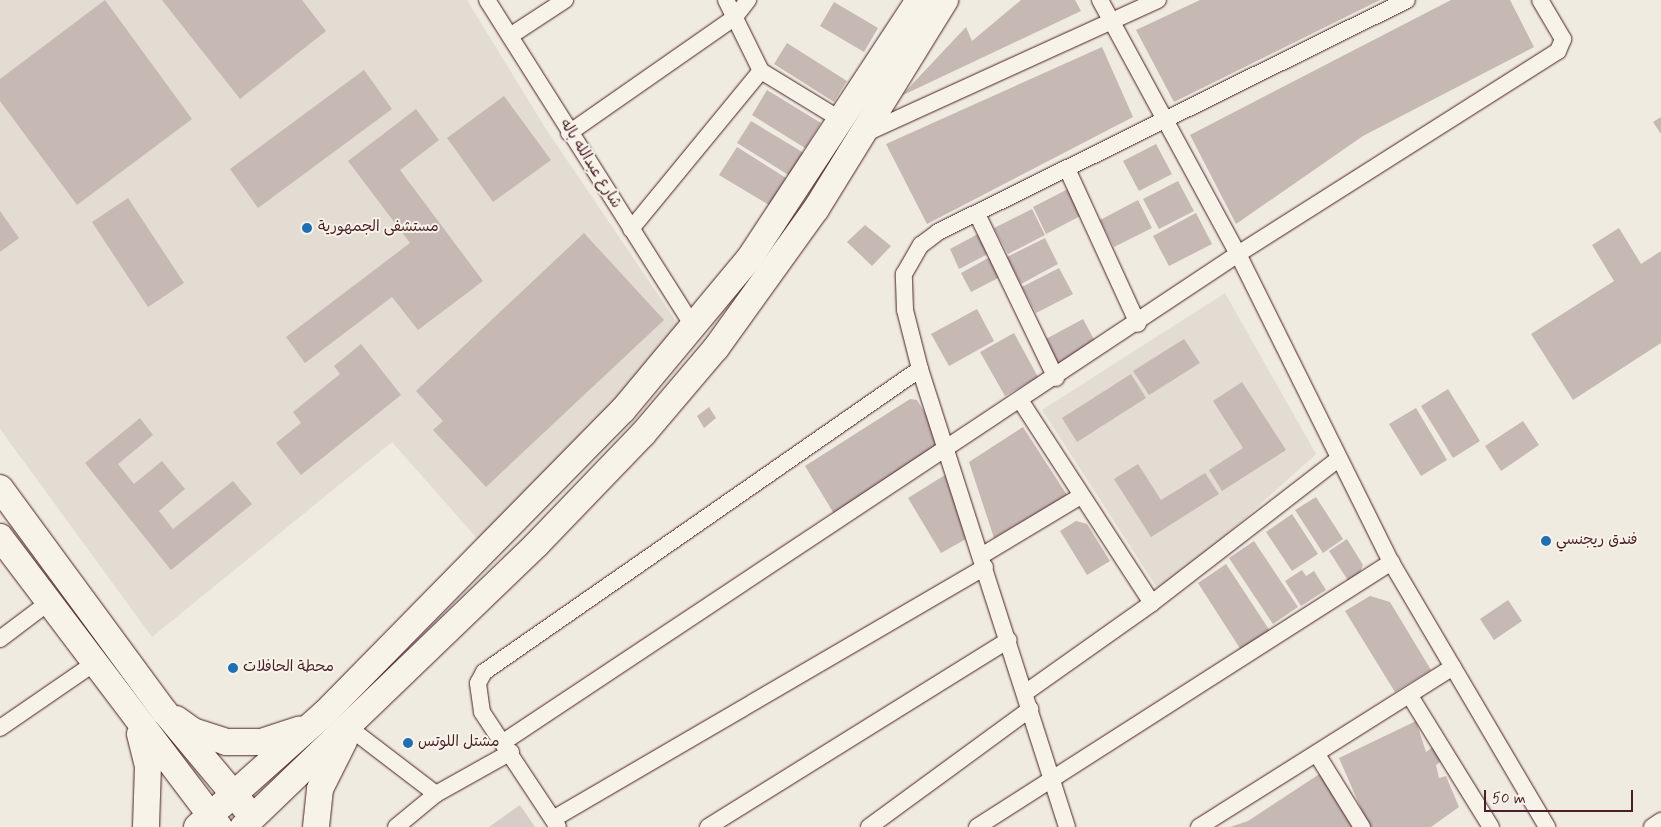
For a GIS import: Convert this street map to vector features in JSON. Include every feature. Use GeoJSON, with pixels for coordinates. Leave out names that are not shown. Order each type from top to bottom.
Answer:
{"type":"FeatureCollection","features":[{"type":"Feature","properties":{"kind":"main road"},"geometry":{"type":"LineString","coordinates":[[0,488],[164,711],[253,824],[537,544],[653,422],[772,274],[853,128],[919,0]]}},
{"type":"Feature","properties":{"kind":"main road"},"geometry":{"type":"LineString","coordinates":[[0,537],[209,823],[232,796],[325,713],[623,410],[694,328],[853,128],[944,0]]}},
{"type":"Feature","properties":{"kind":"main road"},"geometry":{"type":"LineString","coordinates":[[164,711],[193,731],[218,739],[261,742],[295,732],[325,713]]}},
{"type":"Feature","properties":{"kind":"main road"},"geometry":{"type":"LineString","coordinates":[[316,827],[320,789],[356,722]]}},
{"type":"Feature","properties":{"kind":"main road"},"geometry":{"type":"LineString","coordinates":[[137,724],[148,766],[146,827]]}},
{"type":"Feature","properties":{"kind":"street","name":"شارع عبدالله باله"},"geometry":{"type":"LineString","coordinates":[[487,0],[569,133],[694,328]]}},
{"type":"Feature","properties":{"kind":"street"},"geometry":{"type":"LineString","coordinates":[[510,36],[565,0]]}},
{"type":"Feature","properties":{"kind":"street"},"geometry":{"type":"LineString","coordinates":[[726,0],[761,70],[853,128],[1158,0]]}},
{"type":"Feature","properties":{"kind":"street"},"geometry":{"type":"LineString","coordinates":[[569,133],[734,18],[748,0]]}},
{"type":"Feature","properties":{"kind":"street"},"geometry":{"type":"LineString","coordinates":[[1100,0],[1164,123],[1238,254],[1338,460],[1391,562],[1544,826]]}},
{"type":"Feature","properties":{"kind":"street"},"geometry":{"type":"LineString","coordinates":[[1067,827],[1049,780],[1009,640],[983,562],[950,449],[920,369],[905,310],[904,274],[921,245],[977,214],[1068,171],[1407,0]]}},
{"type":"Feature","properties":{"kind":"street"},"geometry":{"type":"LineString","coordinates":[[396,827],[436,794],[1020,400],[1138,324],[1238,254],[1558,51],[1563,39],[1540,0]]}},
{"type":"Feature","properties":{"kind":"street"},"geometry":{"type":"LineString","coordinates":[[631,229],[761,70]]}},
{"type":"Feature","properties":{"kind":"street"},"geometry":{"type":"LineString","coordinates":[[1068,171],[1138,324]]}},
{"type":"Feature","properties":{"kind":"street"},"geometry":{"type":"LineString","coordinates":[[977,214],[1056,378]]}},
{"type":"Feature","properties":{"kind":"street"},"geometry":{"type":"LineString","coordinates":[[920,369],[491,664],[478,683],[478,698],[555,823],[983,562],[1081,496]]}},
{"type":"Feature","properties":{"kind":"street"},"geometry":{"type":"LineString","coordinates":[[1020,400],[1152,603]]}},
{"type":"Feature","properties":{"kind":"street"},"geometry":{"type":"LineString","coordinates":[[870,827],[1027,701],[1338,460]]}},
{"type":"Feature","properties":{"kind":"street"},"geometry":{"type":"LineString","coordinates":[[977,827],[1391,562]]}},
{"type":"Feature","properties":{"kind":"street"},"geometry":{"type":"LineString","coordinates":[[0,639],[48,603]]}},
{"type":"Feature","properties":{"kind":"street"},"geometry":{"type":"LineString","coordinates":[[708,827],[1009,640]]}},
{"type":"Feature","properties":{"kind":"street"},"geometry":{"type":"LineString","coordinates":[[0,728],[93,664]]}},
{"type":"Feature","properties":{"kind":"street"},"geometry":{"type":"LineString","coordinates":[[1199,827],[1318,756],[1453,667]]}},
{"type":"Feature","properties":{"kind":"street"},"geometry":{"type":"LineString","coordinates":[[1410,696],[1491,827]]}},
{"type":"Feature","properties":{"kind":"street"},"geometry":{"type":"LineString","coordinates":[[356,722],[436,794]]}},
{"type":"Feature","properties":{"kind":"street"},"geometry":{"type":"LineString","coordinates":[[1318,756],[1362,827]]}},
{"type":"Feature","properties":{"kind":"street"},"geometry":{"type":"LineString","coordinates":[[1652,827],[1661,821]]}},
{"type":"Feature","properties":{"kind":"shaded area","name":"مستشفى الجمهورية"},"geometry":{"type":"Polygon","coordinates":[[[0,0],[467,0],[546,129],[680,327],[620,399],[481,543],[392,442],[152,637],[0,429],[0,0]]]}},
{"type":"Feature","properties":{"kind":"shaded area"},"geometry":{"type":"Polygon","coordinates":[[[1225,293],[1316,454],[1161,594],[1042,410],[1225,293]]]}},
{"type":"Feature","properties":{"kind":"shaded area"},"geometry":{"type":"Polygon","coordinates":[[[520,805],[535,827],[489,827],[520,805]]]}},
{"type":"Feature","properties":{"kind":"building"},"geometry":{"type":"Polygon","coordinates":[[[105,0],[192,119],[77,205],[0,101],[0,79],[105,0]]]}},
{"type":"Feature","properties":{"kind":"building"},"geometry":{"type":"Polygon","coordinates":[[[162,0],[302,0],[326,31],[240,99],[162,0]]]}},
{"type":"Feature","properties":{"kind":"building"},"geometry":{"type":"Polygon","coordinates":[[[1021,0],[1075,0],[1081,11],[901,96],[966,27],[972,41],[1021,0]]]}},
{"type":"Feature","properties":{"kind":"building"},"geometry":{"type":"Polygon","coordinates":[[[1200,0],[1380,0],[1174,102],[1136,30],[1200,0]]]}},
{"type":"Feature","properties":{"kind":"building"},"geometry":{"type":"Polygon","coordinates":[[[1451,0],[1510,0],[1534,47],[1363,136],[1236,224],[1190,135],[1451,0]]]}},
{"type":"Feature","properties":{"kind":"building"},"geometry":{"type":"Polygon","coordinates":[[[834,2],[878,28],[864,52],[820,26],[834,2]]]}},
{"type":"Feature","properties":{"kind":"building"},"geometry":{"type":"Polygon","coordinates":[[[787,43],[847,81],[834,102],[774,64],[787,43]]]}},
{"type":"Feature","properties":{"kind":"building"},"geometry":{"type":"Polygon","coordinates":[[[1102,47],[1133,117],[927,224],[886,144],[1102,47]]]}},
{"type":"Feature","properties":{"kind":"building"},"geometry":{"type":"Polygon","coordinates":[[[364,70],[392,109],[258,208],[230,169],[364,70]]]}},
{"type":"Feature","properties":{"kind":"building"},"geometry":{"type":"Polygon","coordinates":[[[767,90],[821,123],[805,148],[752,115],[767,90]]]}},
{"type":"Feature","properties":{"kind":"building"},"geometry":{"type":"Polygon","coordinates":[[[504,96],[551,160],[493,202],[447,138],[504,96]]]}},
{"type":"Feature","properties":{"kind":"building"},"geometry":{"type":"Polygon","coordinates":[[[416,109],[439,140],[400,170],[483,281],[418,330],[392,297],[305,363],[286,337],[410,243],[348,161],[416,109]]]}},
{"type":"Feature","properties":{"kind":"building"},"geometry":{"type":"Polygon","coordinates":[[[1661,117],[1661,134],[1653,122],[1661,117]]]}},
{"type":"Feature","properties":{"kind":"building"},"geometry":{"type":"Polygon","coordinates":[[[751,121],[804,153],[790,176],[737,143],[751,121]]]}},
{"type":"Feature","properties":{"kind":"building"},"geometry":{"type":"Polygon","coordinates":[[[1156,144],[1172,174],[1139,191],[1123,161],[1156,144]]]}},
{"type":"Feature","properties":{"kind":"building"},"geometry":{"type":"Polygon","coordinates":[[[737,147],[786,178],[769,205],[719,175],[737,147]]]}},
{"type":"Feature","properties":{"kind":"building"},"geometry":{"type":"Polygon","coordinates":[[[1178,181],[1194,211],[1159,229],[1143,199],[1178,181]]]}},
{"type":"Feature","properties":{"kind":"building"},"geometry":{"type":"Polygon","coordinates":[[[1070,188],[1084,214],[1046,234],[1033,207],[1070,188]]]}},
{"type":"Feature","properties":{"kind":"building"},"geometry":{"type":"Polygon","coordinates":[[[128,198],[184,283],[148,307],[92,222],[128,198]]]}},
{"type":"Feature","properties":{"kind":"building"},"geometry":{"type":"Polygon","coordinates":[[[1138,200],[1152,228],[1114,247],[1100,220],[1138,200]]]}},
{"type":"Feature","properties":{"kind":"building"},"geometry":{"type":"Polygon","coordinates":[[[1032,209],[1045,235],[1008,254],[994,228],[1032,209]]]}},
{"type":"Feature","properties":{"kind":"building"},"geometry":{"type":"Polygon","coordinates":[[[0,211],[19,238],[0,252],[0,211]]]}},
{"type":"Feature","properties":{"kind":"building"},"geometry":{"type":"Polygon","coordinates":[[[1196,213],[1212,244],[1169,266],[1153,236],[1196,213]]]}},
{"type":"Feature","properties":{"kind":"building"},"geometry":{"type":"Polygon","coordinates":[[[865,225],[891,246],[872,266],[847,242],[865,225]]]}},
{"type":"Feature","properties":{"kind":"building"},"geometry":{"type":"Polygon","coordinates":[[[1619,228],[1641,264],[1661,251],[1661,343],[1573,400],[1531,334],[1614,281],[1592,245],[1619,228]]]}},
{"type":"Feature","properties":{"kind":"building"},"geometry":{"type":"Polygon","coordinates":[[[584,233],[664,320],[486,487],[433,430],[443,421],[416,391],[584,233]]]}},
{"type":"Feature","properties":{"kind":"building"},"geometry":{"type":"Polygon","coordinates":[[[978,234],[988,254],[959,269],[950,249],[978,234]]]}},
{"type":"Feature","properties":{"kind":"building"},"geometry":{"type":"Polygon","coordinates":[[[1045,238],[1058,264],[1021,284],[1007,257],[1045,238]]]}},
{"type":"Feature","properties":{"kind":"building"},"geometry":{"type":"Polygon","coordinates":[[[990,257],[1000,277],[971,292],[961,273],[990,257]]]}},
{"type":"Feature","properties":{"kind":"building"},"geometry":{"type":"Polygon","coordinates":[[[1059,268],[1073,294],[1036,313],[1022,287],[1059,268]]]}},
{"type":"Feature","properties":{"kind":"building"},"geometry":{"type":"Polygon","coordinates":[[[977,309],[994,341],[949,366],[931,334],[977,309]]]}},
{"type":"Feature","properties":{"kind":"building"},"geometry":{"type":"Polygon","coordinates":[[[1083,319],[1097,345],[1059,365],[1046,339],[1083,319]]]}},
{"type":"Feature","properties":{"kind":"building"},"geometry":{"type":"Polygon","coordinates":[[[1014,333],[1038,377],[1005,396],[980,352],[1014,333]]]}},
{"type":"Feature","properties":{"kind":"building"},"geometry":{"type":"Polygon","coordinates":[[[1184,339],[1200,363],[1149,395],[1133,371],[1184,339]]]}},
{"type":"Feature","properties":{"kind":"building"},"geometry":{"type":"Polygon","coordinates":[[[361,344],[401,395],[301,475],[276,443],[301,423],[293,412],[340,374],[334,366],[361,344]]]}},
{"type":"Feature","properties":{"kind":"building"},"geometry":{"type":"Polygon","coordinates":[[[1131,374],[1146,398],[1077,442],[1062,418],[1131,374]]]}},
{"type":"Feature","properties":{"kind":"building"},"geometry":{"type":"Polygon","coordinates":[[[1242,382],[1286,450],[1222,491],[1209,470],[1243,448],[1213,401],[1242,382]]]}},
{"type":"Feature","properties":{"kind":"building"},"geometry":{"type":"Polygon","coordinates":[[[1448,389],[1480,441],[1453,458],[1421,406],[1448,389]]]}},
{"type":"Feature","properties":{"kind":"building"},"geometry":{"type":"Polygon","coordinates":[[[910,399],[917,400],[930,421],[932,433],[942,450],[836,517],[805,466],[910,399]]]}},
{"type":"Feature","properties":{"kind":"building"},"geometry":{"type":"Polygon","coordinates":[[[709,407],[716,418],[704,428],[697,416],[709,407]]]}},
{"type":"Feature","properties":{"kind":"building"},"geometry":{"type":"Polygon","coordinates":[[[1416,408],[1447,460],[1421,476],[1389,424],[1416,408]]]}},
{"type":"Feature","properties":{"kind":"building"},"geometry":{"type":"Polygon","coordinates":[[[140,418],[153,435],[118,464],[134,484],[162,461],[185,489],[159,511],[173,529],[233,481],[252,504],[171,570],[85,463],[140,418]]]}},
{"type":"Feature","properties":{"kind":"building"},"geometry":{"type":"Polygon","coordinates":[[[1523,421],[1539,445],[1501,471],[1485,446],[1523,421]]]}},
{"type":"Feature","properties":{"kind":"building"},"geometry":{"type":"Polygon","coordinates":[[[1023,427],[1067,495],[994,538],[969,462],[1023,427]]]}},
{"type":"Feature","properties":{"kind":"building"},"geometry":{"type":"Polygon","coordinates":[[[1138,464],[1161,500],[1205,473],[1219,494],[1151,537],[1114,479],[1138,464]]]}},
{"type":"Feature","properties":{"kind":"building"},"geometry":{"type":"Polygon","coordinates":[[[945,475],[966,539],[941,553],[908,498],[945,475]]]}},
{"type":"Feature","properties":{"kind":"building"},"geometry":{"type":"Polygon","coordinates":[[[1316,497],[1343,539],[1323,553],[1295,510],[1316,497]]]}},
{"type":"Feature","properties":{"kind":"building"},"geometry":{"type":"Polygon","coordinates":[[[1292,514],[1318,554],[1292,571],[1266,532],[1292,514]]]}},
{"type":"Feature","properties":{"kind":"building"},"geometry":{"type":"Polygon","coordinates":[[[1076,521],[1087,524],[1110,561],[1087,575],[1060,531],[1076,521]]]}},
{"type":"Feature","properties":{"kind":"building"},"geometry":{"type":"Polygon","coordinates":[[[1347,539],[1363,565],[1359,575],[1349,582],[1329,551],[1347,539]]]}},
{"type":"Feature","properties":{"kind":"building"},"geometry":{"type":"Polygon","coordinates":[[[1254,541],[1298,607],[1273,624],[1229,558],[1254,541]]]}},
{"type":"Feature","properties":{"kind":"building"},"geometry":{"type":"Polygon","coordinates":[[[1226,564],[1270,631],[1241,650],[1198,583],[1226,564]]]}},
{"type":"Feature","properties":{"kind":"building"},"geometry":{"type":"Polygon","coordinates":[[[1302,570],[1306,576],[1314,571],[1326,590],[1301,606],[1285,581],[1302,570]]]}},
{"type":"Feature","properties":{"kind":"building"},"geometry":{"type":"Polygon","coordinates":[[[1370,596],[1390,602],[1431,670],[1395,692],[1345,611],[1370,596]]]}},
{"type":"Feature","properties":{"kind":"building"},"geometry":{"type":"Polygon","coordinates":[[[1508,600],[1522,621],[1494,640],[1480,619],[1508,600]]]}},
{"type":"Feature","properties":{"kind":"building"},"geometry":{"type":"Polygon","coordinates":[[[1416,721],[1426,752],[1437,744],[1445,758],[1436,765],[1439,778],[1446,776],[1459,807],[1431,827],[1369,827],[1339,758],[1416,721]]]}},
{"type":"Feature","properties":{"kind":"building"},"geometry":{"type":"Polygon","coordinates":[[[1321,773],[1353,827],[1230,827],[1248,821],[1321,773]]]}},
{"type":"Feature","properties":{"kind":"place","name":"مستشفى الجمهورية"},"geometry":{"type":"Point","coordinates":[307,228]}},
{"type":"Feature","properties":{"kind":"place","name":"فندق ريجنسي"},"geometry":{"type":"Point","coordinates":[1546,541]}},
{"type":"Feature","properties":{"kind":"place","name":"محطة الحافلات"},"geometry":{"type":"Point","coordinates":[233,668]}},
{"type":"Feature","properties":{"kind":"place","name":"مشتل اللوتس"},"geometry":{"type":"Point","coordinates":[408,743]}}]}
